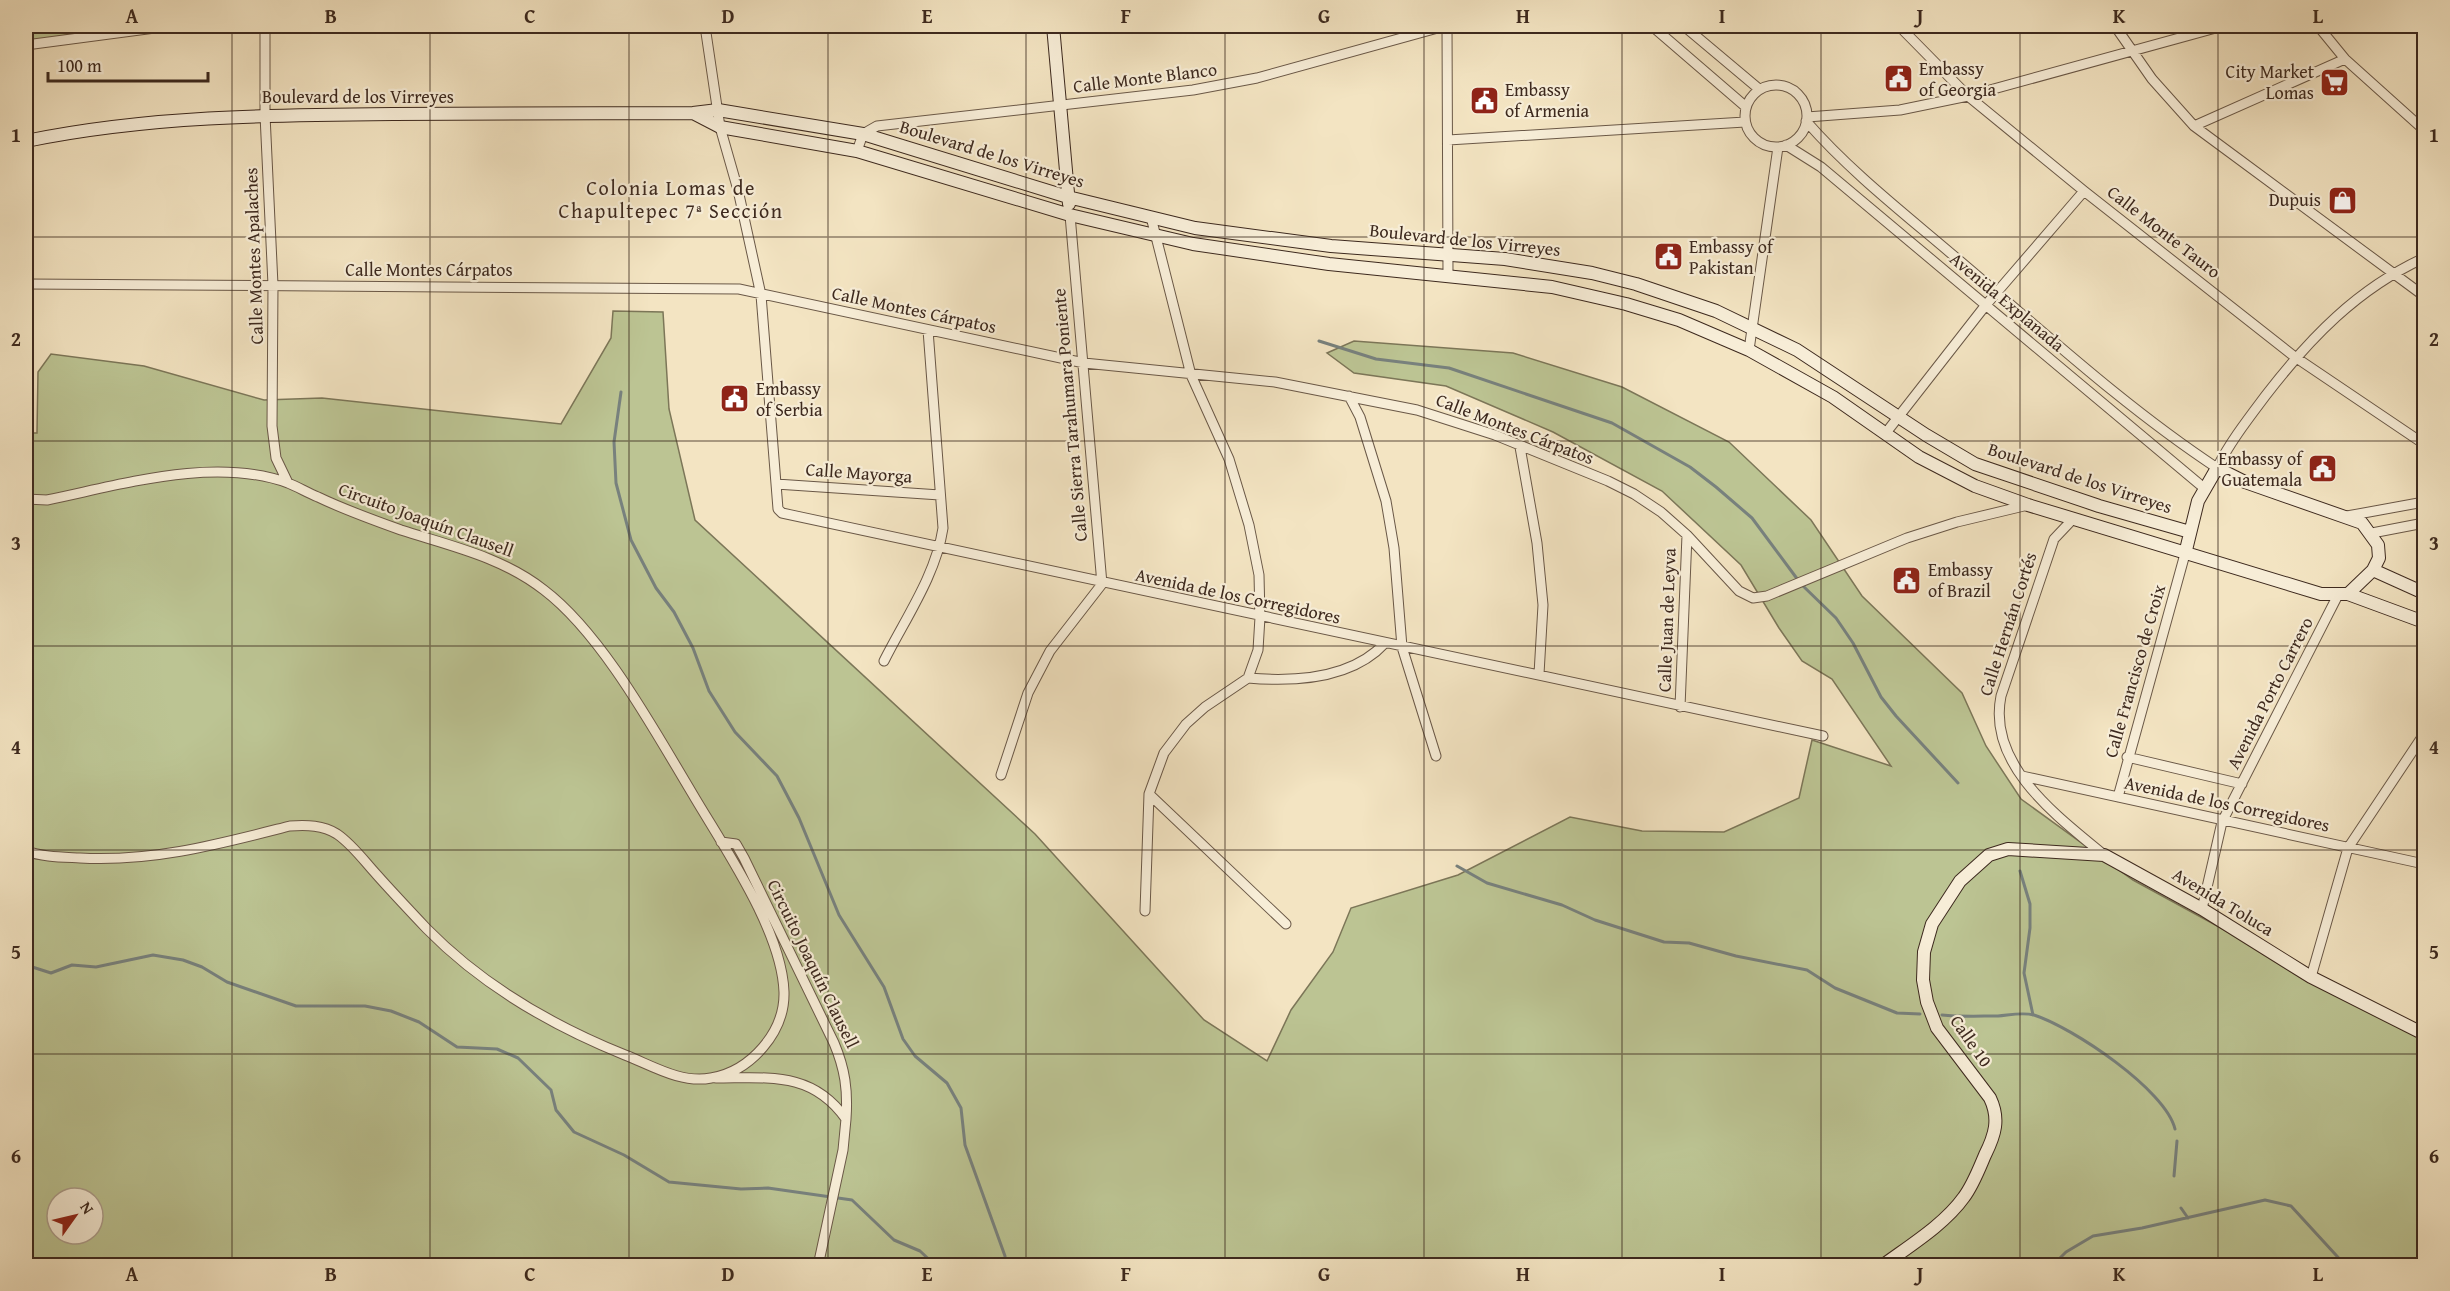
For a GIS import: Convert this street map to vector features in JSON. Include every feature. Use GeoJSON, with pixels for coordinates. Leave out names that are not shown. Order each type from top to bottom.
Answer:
{"type":"FeatureCollection","features":[{"type":"Feature","properties":{"kind":"street"},"geometry":{"type":"LineString","coordinates":[[26,45],[170,26]]}},
{"type":"Feature","properties":{"kind":"street","name":"Calle Montes Apalaches"},"geometry":{"type":"LineString","coordinates":[[265,26],[273,285],[272,426],[276,458],[288,483]]}},
{"type":"Feature","properties":{"kind":"street"},"geometry":{"type":"LineString","coordinates":[[705,26],[720,127],[738,190],[761,295],[776,484]]}},
{"type":"Feature","properties":{"kind":"street","name":"Calle Sierra Tarahumara Poniente"},"geometry":{"type":"LineString","coordinates":[[1053,26],[1102,584]]}},
{"type":"Feature","properties":{"kind":"street"},"geometry":{"type":"LineString","coordinates":[[1446,26],[1448,274]]}},
{"type":"Feature","properties":{"kind":"street","name":"Calle Monte Blanco"},"geometry":{"type":"LineString","coordinates":[[863,134],[878,126],[1193,90],[1257,78],[1446,26]]}},
{"type":"Feature","properties":{"kind":"street"},"geometry":{"type":"LineString","coordinates":[[1652,26],[1746,107]]}},
{"type":"Feature","properties":{"kind":"street"},"geometry":{"type":"LineString","coordinates":[[1684,26],[1759,89]]}},
{"type":"Feature","properties":{"kind":"street","name":"Calle Monte Tauro"},"geometry":{"type":"LineString","coordinates":[[1899,26],[1968,96],[2084,191],[2295,357],[2424,444]]}},
{"type":"Feature","properties":{"kind":"street"},"geometry":{"type":"LineString","coordinates":[[2115,26],[2152,79],[2194,126],[2424,296]]}},
{"type":"Feature","properties":{"kind":"street"},"geometry":{"type":"LineString","coordinates":[[1807,119],[1900,110],[1968,96],[2223,26]]}},
{"type":"Feature","properties":{"kind":"street"},"geometry":{"type":"LineString","coordinates":[[2319,26],[2345,59],[2424,130]]}},
{"type":"Feature","properties":{"kind":"street"},"geometry":{"type":"LineString","coordinates":[[2194,126],[2345,59]]}},
{"type":"Feature","properties":{"kind":"street"},"geometry":{"type":"LineString","coordinates":[[1768,85],[1787,86],[1802,98],[1807,119],[1801,134],[1783,146],[1761,143],[1754,138],[1745,122],[1746,107],[1759,89],[1768,85]]}},
{"type":"Feature","properties":{"kind":"street","name":"Boulevard de los Virreyes"},"geometry":{"type":"LineString","coordinates":[[26,141],[85,129],[154,121],[266,115],[693,113],[718,110],[863,134],[1068,197],[1195,228],[1331,246],[1505,259],[1592,273],[1673,295],[1753,328],[1797,350],[1957,454],[2008,477],[2190,532]]}},
{"type":"Feature","properties":{"kind":"street","name":"Boulevard de los Virreyes"},"geometry":{"type":"LineString","coordinates":[[693,113],[720,127],[857,151],[1070,215],[1194,244],[1329,264],[1448,274],[1589,294],[1679,320],[1749,350],[1833,398],[1951,475],[2072,520],[2321,594],[2343,594]]}},
{"type":"Feature","properties":{"kind":"street","name":"Avenida Explanada"},"geometry":{"type":"LineString","coordinates":[[1807,119],[1839,157],[1997,292],[2136,409],[2217,468]]}},
{"type":"Feature","properties":{"kind":"street"},"geometry":{"type":"LineString","coordinates":[[1448,140],[1745,122]]}},
{"type":"Feature","properties":{"kind":"street"},"geometry":{"type":"LineString","coordinates":[[857,151],[863,134]]}},
{"type":"Feature","properties":{"kind":"street"},"geometry":{"type":"LineString","coordinates":[[1749,350],[1783,146]]}},
{"type":"Feature","properties":{"kind":"street","name":"Avenida Explanada"},"geometry":{"type":"LineString","coordinates":[[1783,146],[1821,167],[2204,488]]}},
{"type":"Feature","properties":{"kind":"street"},"geometry":{"type":"LineString","coordinates":[[1885,434],[1985,306],[2084,191]]}},
{"type":"Feature","properties":{"kind":"street"},"geometry":{"type":"LineString","coordinates":[[1151,217],[1191,375],[1228,459],[1249,525],[1259,575],[1260,617],[1258,650],[1248,678]]}},
{"type":"Feature","properties":{"kind":"street"},"geometry":{"type":"LineString","coordinates":[[2185,554],[2204,488],[2241,427],[2295,357],[2331,319],[2393,275],[2424,258]]}},
{"type":"Feature","properties":{"kind":"street","name":"Calle Montes Cárpatos"},"geometry":{"type":"LineString","coordinates":[[26,284],[740,289],[1084,363],[1275,382],[1427,413],[1486,432],[1634,494],[1661,512],[1687,535],[1738,591],[1753,598],[1767,596],[1848,562],[1947,525],[2028,505]]}},
{"type":"Feature","properties":{"kind":"street"},"geometry":{"type":"LineString","coordinates":[[884,661],[940,547],[943,528],[928,330]]}},
{"type":"Feature","properties":{"kind":"street"},"geometry":{"type":"LineString","coordinates":[[1349,396],[1360,417],[1386,501],[1394,548],[1402,647],[1436,756]]}},
{"type":"Feature","properties":{"kind":"street"},"geometry":{"type":"LineString","coordinates":[[1520,447],[1537,543],[1543,605],[1539,675]]}},
{"type":"Feature","properties":{"kind":"street"},"geometry":{"type":"LineString","coordinates":[[2217,468],[2245,482],[2362,523],[2372,533],[2378,545],[2379,558],[2363,582],[2343,594]]}},
{"type":"Feature","properties":{"kind":"street","name":"Circuito Joaquín Clausell"},"geometry":{"type":"LineString","coordinates":[[26,499],[47,500],[159,477],[199,473],[242,475],[288,483],[361,516],[473,552],[523,575],[546,591],[576,620],[604,656],[663,743],[721,842],[774,948],[782,971],[784,995],[782,1014],[774,1033],[753,1057],[712,1078],[691,1079],[663,1071],[593,1044],[530,1008],[491,982],[438,939],[343,838],[329,829],[308,825],[290,826],[173,855],[113,860],[40,855],[26,851]]}},
{"type":"Feature","properties":{"kind":"street","name":"Calle Mayorga"},"geometry":{"type":"LineString","coordinates":[[776,484],[940,495]]}},
{"type":"Feature","properties":{"kind":"street","name":"Avenida de los Corregidores"},"geometry":{"type":"LineString","coordinates":[[776,484],[777,510],[790,515],[1102,584],[1823,736]]}},
{"type":"Feature","properties":{"kind":"street"},"geometry":{"type":"LineString","coordinates":[[2347,516],[2424,502]]}},
{"type":"Feature","properties":{"kind":"street","name":"Calle Hernán Cortés"},"geometry":{"type":"LineString","coordinates":[[2022,776],[2001,737],[1997,717],[2001,696],[2054,539],[2072,520]]}},
{"type":"Feature","properties":{"kind":"street"},"geometry":{"type":"LineString","coordinates":[[2372,533],[2424,524]]}},
{"type":"Feature","properties":{"kind":"street","name":"Calle Juan de Leyva"},"geometry":{"type":"LineString","coordinates":[[1680,707],[1687,535]]}},
{"type":"Feature","properties":{"kind":"street","name":"Calle Francisco de Croix"},"geometry":{"type":"LineString","coordinates":[[2118,797],[2127,757],[2185,554]]}},
{"type":"Feature","properties":{"kind":"street"},"geometry":{"type":"LineString","coordinates":[[2373,570],[2424,593]]}},
{"type":"Feature","properties":{"kind":"street"},"geometry":{"type":"LineString","coordinates":[[1001,775],[1028,693],[1050,651],[1102,584]]}},
{"type":"Feature","properties":{"kind":"street"},"geometry":{"type":"LineString","coordinates":[[2343,594],[2424,622]]}},
{"type":"Feature","properties":{"kind":"street","name":"Avenida Porto Carrero"},"geometry":{"type":"LineString","coordinates":[[2202,909],[2222,822],[2343,594]]}},
{"type":"Feature","properties":{"kind":"street"},"geometry":{"type":"LineString","coordinates":[[1145,911],[1149,794],[1164,753],[1186,724],[1216,698],[1248,678],[1276,681],[1307,678],[1354,666],[1373,656],[1385,643]]}},
{"type":"Feature","properties":{"kind":"street"},"geometry":{"type":"LineString","coordinates":[[2311,977],[2348,848],[2424,734]]}},
{"type":"Feature","properties":{"kind":"street"},"geometry":{"type":"LineString","coordinates":[[2127,757],[2242,784]]}},
{"type":"Feature","properties":{"kind":"street","name":"Avenida de los Corregidores"},"geometry":{"type":"LineString","coordinates":[[2022,776],[2222,822],[2424,864]]}},
{"type":"Feature","properties":{"kind":"street","name":"Avenida Toluca"},"geometry":{"type":"LineString","coordinates":[[2022,776],[2059,818],[2104,855],[2202,909],[2311,977],[2424,1034]]}},
{"type":"Feature","properties":{"kind":"street"},"geometry":{"type":"LineString","coordinates":[[1149,794],[1286,924]]}},
{"type":"Feature","properties":{"kind":"street","name":"Circuito Joaquín Clausell"},"geometry":{"type":"LineString","coordinates":[[721,842],[736,844],[834,1042],[844,1067],[848,1089],[846,1119]]}},
{"type":"Feature","properties":{"kind":"street","name":"Calle 10"},"geometry":{"type":"LineString","coordinates":[[1882,1266],[1922,1237],[1964,1197],[1997,1126],[1996,1110],[1990,1098],[1937,1028],[1927,1002],[1923,980],[1924,952],[1932,924],[1960,881],[1989,855],[2008,849],[2104,855]]}},
{"type":"Feature","properties":{"kind":"street"},"geometry":{"type":"LineString","coordinates":[[712,1078],[787,1080],[810,1085],[836,1104],[846,1119],[841,1158],[818,1266]]}},
{"type":"Feature","properties":{"kind":"green space"},"geometry":{"type":"Polygon","coordinates":[[[26,26],[121,26],[26,42],[26,26]]]}},
{"type":"Feature","properties":{"kind":"green space"},"geometry":{"type":"Polygon","coordinates":[[[613,311],[663,312],[669,409],[695,520],[1035,834],[1204,1020],[1267,1061],[1291,1010],[1333,952],[1351,908],[1458,875],[1570,817],[1642,831],[1724,832],[1799,798],[1812,740],[1891,766],[1832,679],[1802,661],[1741,565],[1662,491],[1553,432],[1446,386],[1354,373],[1327,353],[1354,341],[1513,353],[1622,387],[1729,442],[1811,520],[1862,596],[1962,693],[1986,746],[2021,799],[2133,880],[2424,1039],[2424,1265],[26,1266],[26,433],[37,433],[38,372],[51,354],[144,366],[264,400],[322,398],[561,424],[611,338],[613,311]]]}},
{"type":"Feature","properties":{"kind":"waterway"},"geometry":{"type":"LineString","coordinates":[[1319,341],[1376,359],[1449,368],[1612,423],[1690,467],[1716,487],[1752,518],[1798,580]]}},
{"type":"Feature","properties":{"kind":"waterway"},"geometry":{"type":"LineString","coordinates":[[621,392],[614,442],[616,483],[631,540],[656,588],[674,612],[693,648],[709,691],[735,732],[777,776],[799,818],[839,915],[884,987],[903,1039],[915,1056],[947,1083],[961,1108],[965,1145],[1005,1256],[1005,1266]]}},
{"type":"Feature","properties":{"kind":"waterway"},"geometry":{"type":"LineString","coordinates":[[1802,585],[1836,618],[1853,643],[1881,697],[1958,783]]}},
{"type":"Feature","properties":{"kind":"waterway"},"geometry":{"type":"LineString","coordinates":[[1457,866],[1487,883],[1562,905],[1595,920],[1664,942],[1689,943],[1736,956],[1807,970],[1835,988],[1897,1013],[1920,1014]]}},
{"type":"Feature","properties":{"kind":"waterway"},"geometry":{"type":"LineString","coordinates":[[2020,871],[2030,904],[2030,928],[2024,973],[2033,1015]]}},
{"type":"Feature","properties":{"kind":"waterway"},"geometry":{"type":"LineString","coordinates":[[26,965],[51,973],[72,965],[96,967],[153,955],[183,960],[202,967],[227,982],[296,1006],[365,1006],[391,1011],[419,1022],[457,1047],[497,1049],[518,1058],[551,1090],[556,1110],[574,1132],[624,1155],[669,1182],[741,1189],[768,1188],[852,1200],[894,1240],[920,1251],[936,1266]]}},
{"type":"Feature","properties":{"kind":"waterway"},"geometry":{"type":"LineString","coordinates":[[1942,1015],[2025,1014],[2051,1022],[2093,1046],[2136,1079],[2155,1096],[2168,1113],[2175,1129]]}},
{"type":"Feature","properties":{"kind":"waterway"},"geometry":{"type":"LineString","coordinates":[[2174,1176],[2177,1141]]}},
{"type":"Feature","properties":{"kind":"waterway"},"geometry":{"type":"LineString","coordinates":[[2052,1266],[2066,1252],[2093,1236],[2142,1228],[2265,1200],[2291,1206],[2346,1266]]}},
{"type":"Feature","properties":{"kind":"waterway"},"geometry":{"type":"LineString","coordinates":[[2181,1208],[2188,1218]]}},
{"type":"Feature","properties":{"kind":"place","name":"Embassy of Georgia"},"geometry":{"type":"Point","coordinates":[1898,79]}},
{"type":"Feature","properties":{"kind":"place","name":"City Market Lomas"},"geometry":{"type":"Point","coordinates":[2335,82]}},
{"type":"Feature","properties":{"kind":"place","name":"Embassy of Armenia"},"geometry":{"type":"Point","coordinates":[1484,100]}},
{"type":"Feature","properties":{"kind":"place","name":"Dupuis"},"geometry":{"type":"Point","coordinates":[2342,200]}},
{"type":"Feature","properties":{"kind":"place","name":"Embassy of Pakistan"},"geometry":{"type":"Point","coordinates":[1668,257]}},
{"type":"Feature","properties":{"kind":"place","name":"Embassy of Serbia"},"geometry":{"type":"Point","coordinates":[735,399]}},
{"type":"Feature","properties":{"kind":"place","name":"Embassy of Guatemala"},"geometry":{"type":"Point","coordinates":[2323,469]}},
{"type":"Feature","properties":{"kind":"place","name":"Embassy of Brazil"},"geometry":{"type":"Point","coordinates":[1907,580]}},
{"type":"Feature","properties":{"kind":"district","name":"Colonia Lomas de Chapultepec 7ª Sección"},"geometry":{"type":"Point","coordinates":[671,200]}}]}
